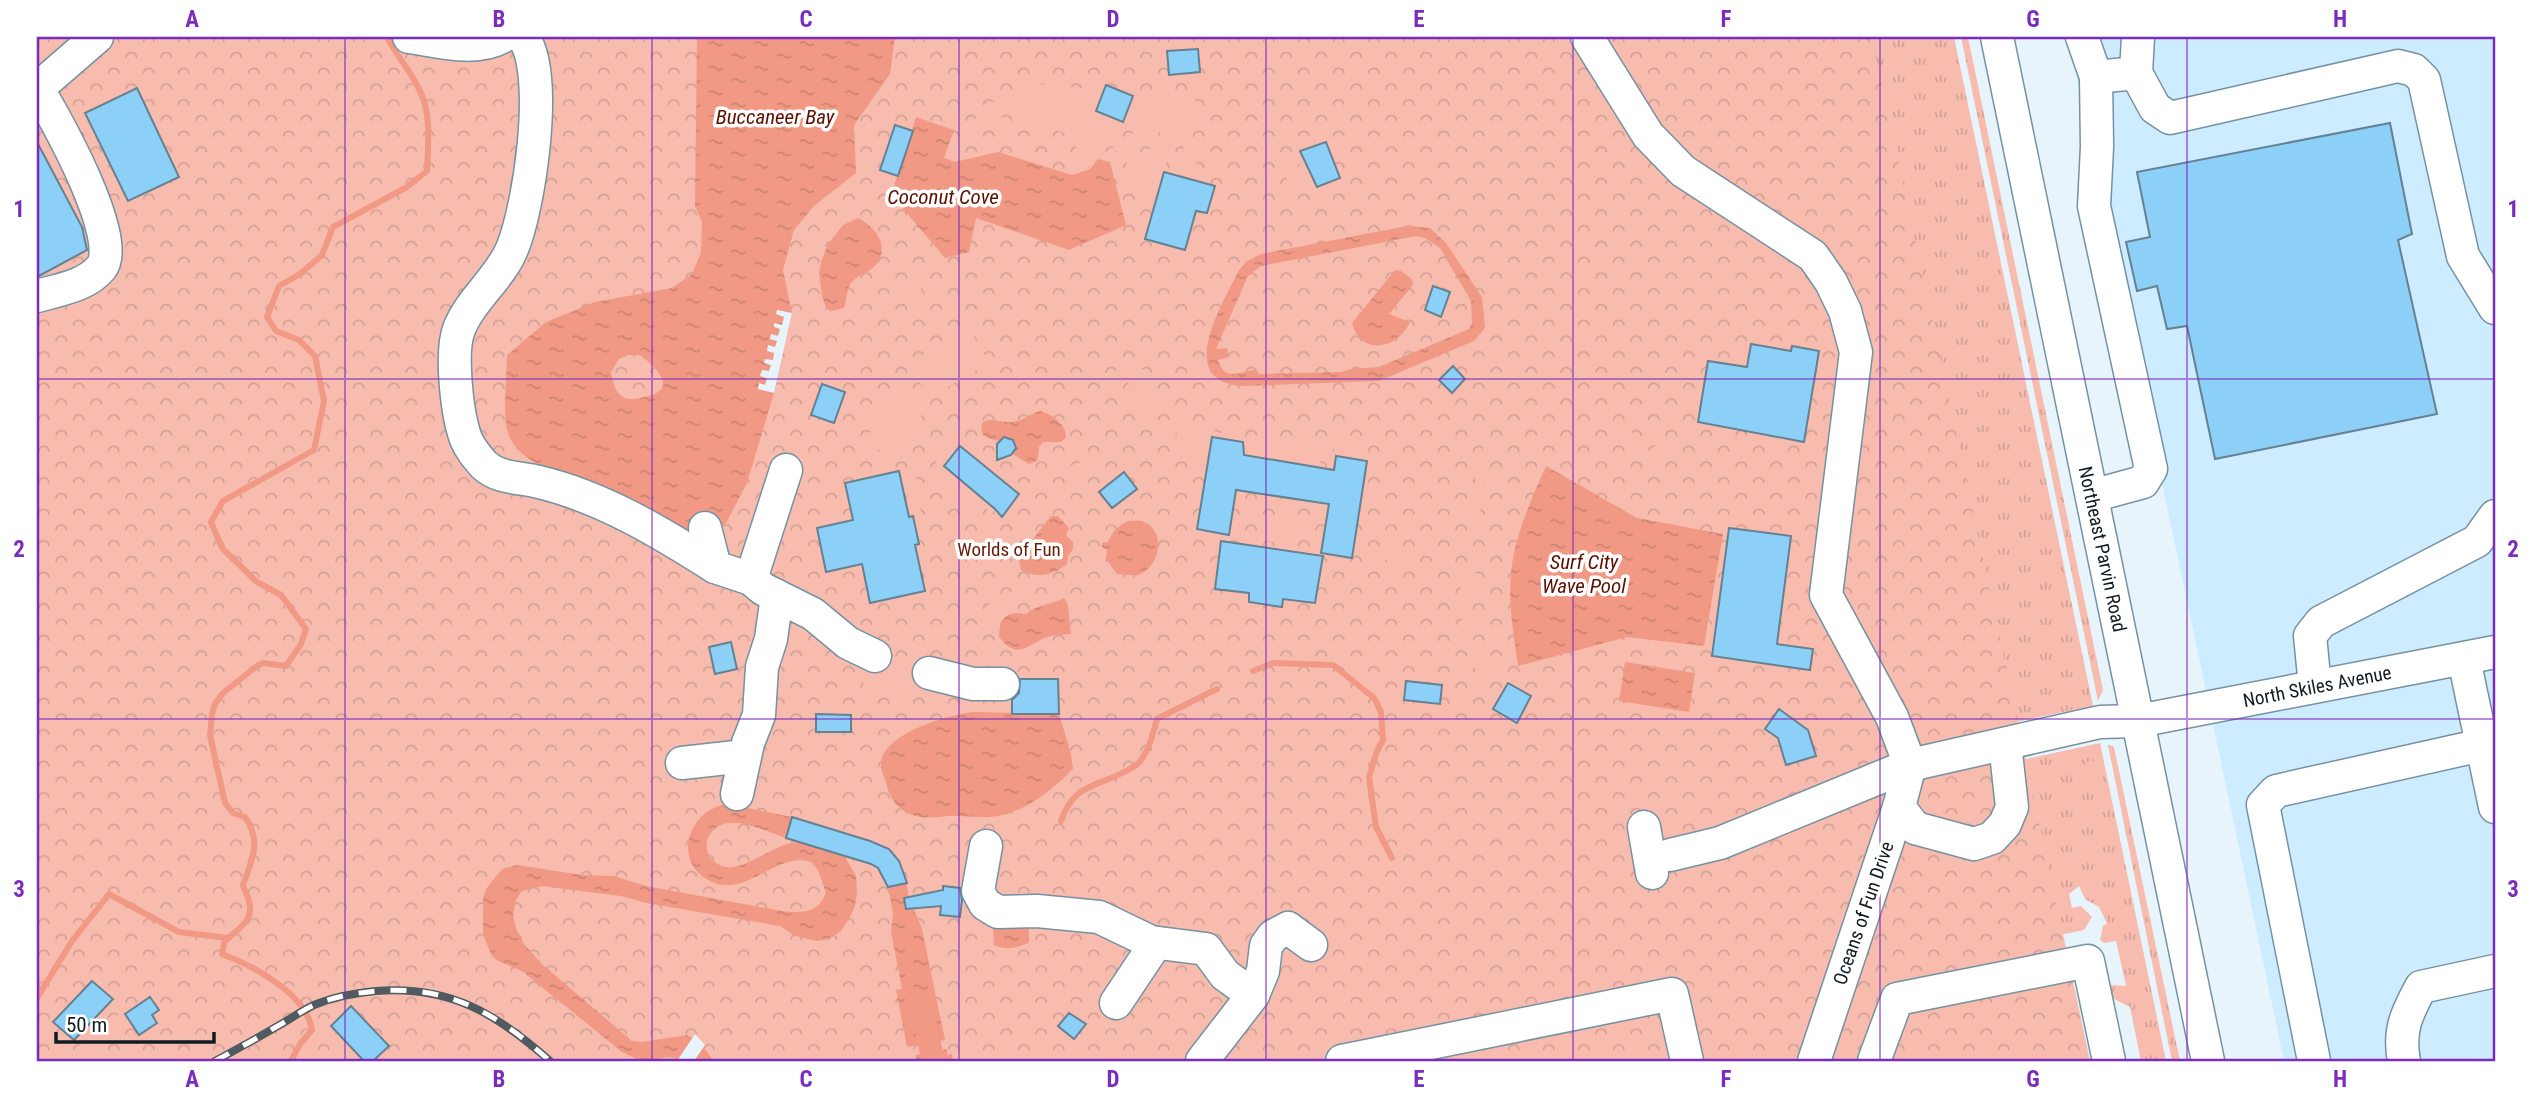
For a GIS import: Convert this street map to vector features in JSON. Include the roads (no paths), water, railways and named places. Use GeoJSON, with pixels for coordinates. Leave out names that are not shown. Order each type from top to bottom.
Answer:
{"type":"FeatureCollection","features":[{"type":"Feature","properties":{"kind":"street"},"geometry":{"type":"LineString","coordinates":[[37,296],[71,287],[92,276],[103,266],[106,246],[101,216],[37,89],[97,37]]}},
{"type":"Feature","properties":{"kind":"street"},"geometry":{"type":"LineString","coordinates":[[409,37],[466,45],[486,43],[502,37]]}},
{"type":"Feature","properties":{"kind":"street"},"geometry":{"type":"LineString","coordinates":[[523,37],[529,45],[536,87],[525,208],[512,251],[459,329],[455,348],[455,374],[465,438],[472,452],[486,467],[510,478],[537,481],[611,508],[663,534],[715,567],[751,579],[813,614],[848,643],[875,656]]}},
{"type":"Feature","properties":{"kind":"street"},"geometry":{"type":"LineString","coordinates":[[1587,37],[1648,135],[1683,171],[1813,257],[1831,282],[1845,311],[1856,352],[1826,595],[1892,718],[1910,765]]}},
{"type":"Feature","properties":{"kind":"street","name":"Northeast Parvin Road"},"geometry":{"type":"LineString","coordinates":[[1997,37],[2207,1061]]}},
{"type":"Feature","properties":{"kind":"street"},"geometry":{"type":"LineString","coordinates":[[2082,37],[2096,77],[2098,147],[2094,206],[2151,469],[2143,482],[2092,496]]}},
{"type":"Feature","properties":{"kind":"street"},"geometry":{"type":"LineString","coordinates":[[2138,37],[2136,72],[2155,108],[2170,118],[2398,66],[2414,70],[2424,80],[2463,257],[2495,308]]}},
{"type":"Feature","properties":{"kind":"street"},"geometry":{"type":"LineString","coordinates":[[2096,77],[2136,72]]}},
{"type":"Feature","properties":{"kind":"street"},"geometry":{"type":"LineString","coordinates":[[751,579],[786,470]]}},
{"type":"Feature","properties":{"kind":"street"},"geometry":{"type":"LineString","coordinates":[[2315,686],[2310,636],[2321,622],[2477,541],[2495,516]]}},
{"type":"Feature","properties":{"kind":"street"},"geometry":{"type":"LineString","coordinates":[[705,528],[715,567]]}},
{"type":"Feature","properties":{"kind":"street"},"geometry":{"type":"LineString","coordinates":[[737,794],[745,757],[759,715],[762,667],[771,639],[777,596]]}},
{"type":"Feature","properties":{"kind":"street","name":"North Skiles Avenue"},"geometry":{"type":"LineString","coordinates":[[2138,721],[2495,652]]}},
{"type":"Feature","properties":{"kind":"street"},"geometry":{"type":"LineString","coordinates":[[2464,659],[2495,807]]}},
{"type":"Feature","properties":{"kind":"street"},"geometry":{"type":"LineString","coordinates":[[929,673],[973,684],[1003,684]]}},
{"type":"Feature","properties":{"kind":"street"},"geometry":{"type":"LineString","coordinates":[[1644,827],[1661,864],[1720,843],[1910,765],[2100,722],[2138,721]]}},
{"type":"Feature","properties":{"kind":"street"},"geometry":{"type":"LineString","coordinates":[[1899,807],[1915,828],[1974,844],[1993,838],[2005,824],[2012,807],[2005,744]]}},
{"type":"Feature","properties":{"kind":"street"},"geometry":{"type":"LineString","coordinates":[[2314,1061],[2263,805],[2276,791],[2482,745]]}},
{"type":"Feature","properties":{"kind":"street"},"geometry":{"type":"LineString","coordinates":[[682,763],[745,757]]}},
{"type":"Feature","properties":{"kind":"street","name":"Oceans of Fun Drive"},"geometry":{"type":"LineString","coordinates":[[1814,1061],[1899,807],[1910,765]]}},
{"type":"Feature","properties":{"kind":"street"},"geometry":{"type":"LineString","coordinates":[[986,846],[978,891],[985,904],[998,912],[1037,911],[1098,917],[1156,943],[1206,949],[1226,975],[1253,995]]}},
{"type":"Feature","properties":{"kind":"street"},"geometry":{"type":"LineString","coordinates":[[1202,1061],[1253,995],[1263,971],[1266,946],[1273,936],[1288,928],[1311,945]]}},
{"type":"Feature","properties":{"kind":"street"},"geometry":{"type":"LineString","coordinates":[[1116,1003],[1156,943]]}},
{"type":"Feature","properties":{"kind":"street"},"geometry":{"type":"LineString","coordinates":[[1874,1061],[1897,999],[2088,961],[2109,1061]]}},
{"type":"Feature","properties":{"kind":"street"},"geometry":{"type":"LineString","coordinates":[[2404,1061],[2400,1044],[2405,1016],[2421,987],[2495,971]]}},
{"type":"Feature","properties":{"kind":"street"},"geometry":{"type":"LineString","coordinates":[[1342,1061],[1672,994],[1687,1061]]}},
{"type":"Feature","properties":{"kind":"water","name":"Buccaneer Bay"},"geometry":{"type":"Polygon","coordinates":[[[697,37],[895,37],[890,74],[854,125],[856,173],[814,206],[794,230],[783,270],[792,313],[774,393],[747,483],[725,525],[683,531],[559,470],[528,458],[516,447],[508,433],[505,395],[507,355],[546,322],[595,302],[672,288],[692,274],[701,252],[702,222],[695,206],[697,37]],[[640,355],[619,359],[611,372],[616,389],[625,398],[636,399],[652,395],[663,386],[660,374],[640,355]]]}},
{"type":"Feature","properties":{"kind":"water","name":"Coconut Cove"},"geometry":{"type":"Polygon","coordinates":[[[916,117],[954,130],[944,158],[955,162],[998,152],[1072,175],[1090,169],[1098,159],[1110,162],[1126,225],[1069,250],[976,218],[969,252],[945,258],[894,198],[893,189],[916,117]]]}},
{"type":"Feature","properties":{"kind":"water"},"geometry":{"type":"Polygon","coordinates":[[[858,218],[876,232],[882,253],[874,267],[852,282],[844,308],[830,311],[822,296],[819,273],[821,262],[828,244],[843,225],[858,218]]]}},
{"type":"Feature","properties":{"kind":"water"},"geometry":{"type":"Polygon","coordinates":[[[1407,226],[1430,228],[1446,243],[1482,297],[1485,328],[1474,341],[1379,381],[1243,386],[1222,381],[1211,371],[1207,356],[1209,339],[1223,301],[1239,270],[1247,261],[1261,254],[1407,226]],[[1416,236],[1261,266],[1248,276],[1216,349],[1227,348],[1229,357],[1218,360],[1221,367],[1229,374],[1254,370],[1260,374],[1340,372],[1379,367],[1469,329],[1472,323],[1471,301],[1440,248],[1425,238],[1416,236]]]}},
{"type":"Feature","properties":{"kind":"water"},"geometry":{"type":"Polygon","coordinates":[[[1395,270],[1412,279],[1413,285],[1389,314],[1410,322],[1397,338],[1389,343],[1371,345],[1363,341],[1352,323],[1395,270]]]}},
{"type":"Feature","properties":{"kind":"water"},"geometry":{"type":"Polygon","coordinates":[[[1041,411],[1061,424],[1066,437],[1061,442],[1043,442],[1039,447],[1038,458],[1029,464],[1013,454],[1016,445],[1011,438],[1004,437],[998,441],[982,434],[983,422],[987,420],[1013,422],[1041,411]]]}},
{"type":"Feature","properties":{"kind":"water","name":"Surf City Wave Pool"},"geometry":{"type":"Polygon","coordinates":[[[1546,466],[1637,518],[1723,534],[1704,646],[1627,637],[1518,666],[1510,597],[1511,574],[1524,519],[1546,466]]]}},
{"type":"Feature","properties":{"kind":"water"},"geometry":{"type":"Polygon","coordinates":[[[1051,516],[1058,516],[1069,528],[1066,535],[1073,542],[1073,549],[1067,564],[1045,574],[1027,573],[1021,570],[1019,561],[1022,553],[1051,516]]]}},
{"type":"Feature","properties":{"kind":"water"},"geometry":{"type":"Polygon","coordinates":[[[1128,521],[1142,521],[1151,527],[1158,541],[1156,558],[1146,571],[1138,575],[1117,574],[1106,559],[1107,550],[1102,547],[1102,543],[1108,542],[1111,535],[1128,521]]]}},
{"type":"Feature","properties":{"kind":"water"},"geometry":{"type":"Polygon","coordinates":[[[1064,598],[1068,605],[1071,634],[1045,638],[1020,650],[1010,648],[999,637],[1005,617],[1026,614],[1064,598]]]}},
{"type":"Feature","properties":{"kind":"water"},"geometry":{"type":"Polygon","coordinates":[[[1625,662],[1695,673],[1689,712],[1619,701],[1625,662]]]}},
{"type":"Feature","properties":{"kind":"water"},"geometry":{"type":"Polygon","coordinates":[[[973,712],[1059,714],[1073,769],[1019,810],[997,816],[920,817],[899,807],[891,797],[882,772],[884,753],[892,743],[918,727],[973,712]]]}},
{"type":"Feature","properties":{"kind":"water"},"geometry":{"type":"Polygon","coordinates":[[[728,804],[792,817],[786,838],[736,823],[714,829],[709,835],[707,849],[714,862],[722,866],[739,866],[792,843],[812,845],[844,855],[856,876],[857,892],[855,906],[841,931],[829,939],[817,941],[795,936],[780,926],[646,903],[621,896],[542,886],[522,891],[516,900],[513,916],[524,944],[542,964],[632,1041],[687,1035],[702,1046],[713,1061],[687,1061],[670,1057],[637,1059],[622,1052],[522,971],[492,956],[483,935],[483,898],[486,889],[502,869],[517,865],[582,875],[614,876],[646,886],[782,911],[808,911],[818,905],[826,893],[818,870],[811,862],[798,860],[786,863],[737,884],[712,882],[699,874],[691,863],[689,838],[702,816],[714,808],[728,804]]]}},
{"type":"Feature","properties":{"kind":"water"},"geometry":{"type":"Polygon","coordinates":[[[907,883],[910,901],[922,929],[945,1040],[907,1047],[896,990],[902,989],[891,932],[893,913],[888,887],[907,883]]]}},
{"type":"Feature","properties":{"kind":"water"},"geometry":{"type":"Polygon","coordinates":[[[1026,921],[1029,943],[1008,948],[994,945],[993,927],[1026,921]]]}},
{"type":"Feature","properties":{"kind":"water"},"geometry":{"type":"Polygon","coordinates":[[[946,1049],[948,1055],[952,1054],[953,1061],[917,1061],[915,1055],[946,1049]]]}},
{"type":"Feature","properties":{"kind":"waterway"},"geometry":{"type":"LineString","coordinates":[[291,1061],[312,1030],[300,1004],[262,973],[222,954],[224,943],[243,925],[249,915],[249,901],[243,885],[252,859],[254,842],[245,817],[233,813],[225,803],[210,735],[215,704],[223,693],[263,663],[286,666],[301,644],[306,629],[281,595],[257,582],[222,548],[211,522],[223,501],[314,450],[324,401],[315,356],[299,340],[276,331],[267,317],[279,286],[300,274],[322,255],[333,227],[407,187],[427,171],[426,108],[415,82],[387,37]]}},
{"type":"Feature","properties":{"kind":"waterway"},"geometry":{"type":"LineString","coordinates":[[1253,671],[1273,663],[1333,665],[1374,698],[1381,712],[1383,740],[1369,777],[1376,827],[1392,858]]}},
{"type":"Feature","properties":{"kind":"waterway"},"geometry":{"type":"LineString","coordinates":[[1061,821],[1067,808],[1080,792],[1117,776],[1138,763],[1149,745],[1157,719],[1217,689]]}},
{"type":"Feature","properties":{"kind":"waterway"},"geometry":{"type":"LineString","coordinates":[[37,998],[72,941],[109,894],[179,932],[228,938]]}},
{"type":"Feature","properties":{"kind":"waterway"},"geometry":{"type":"LineString","coordinates":[[923,1013],[933,1061]]}},
{"type":"Feature","properties":{"kind":"railway"},"geometry":{"type":"LineString","coordinates":[[215,1061],[321,1002],[360,993],[403,990],[450,998],[471,1006],[511,1029],[550,1061]]}},
{"type":"Feature","properties":{"kind":"park label","name":"Worlds of Fun"},"geometry":{"type":"Point","coordinates":[1009,549]}}]}
